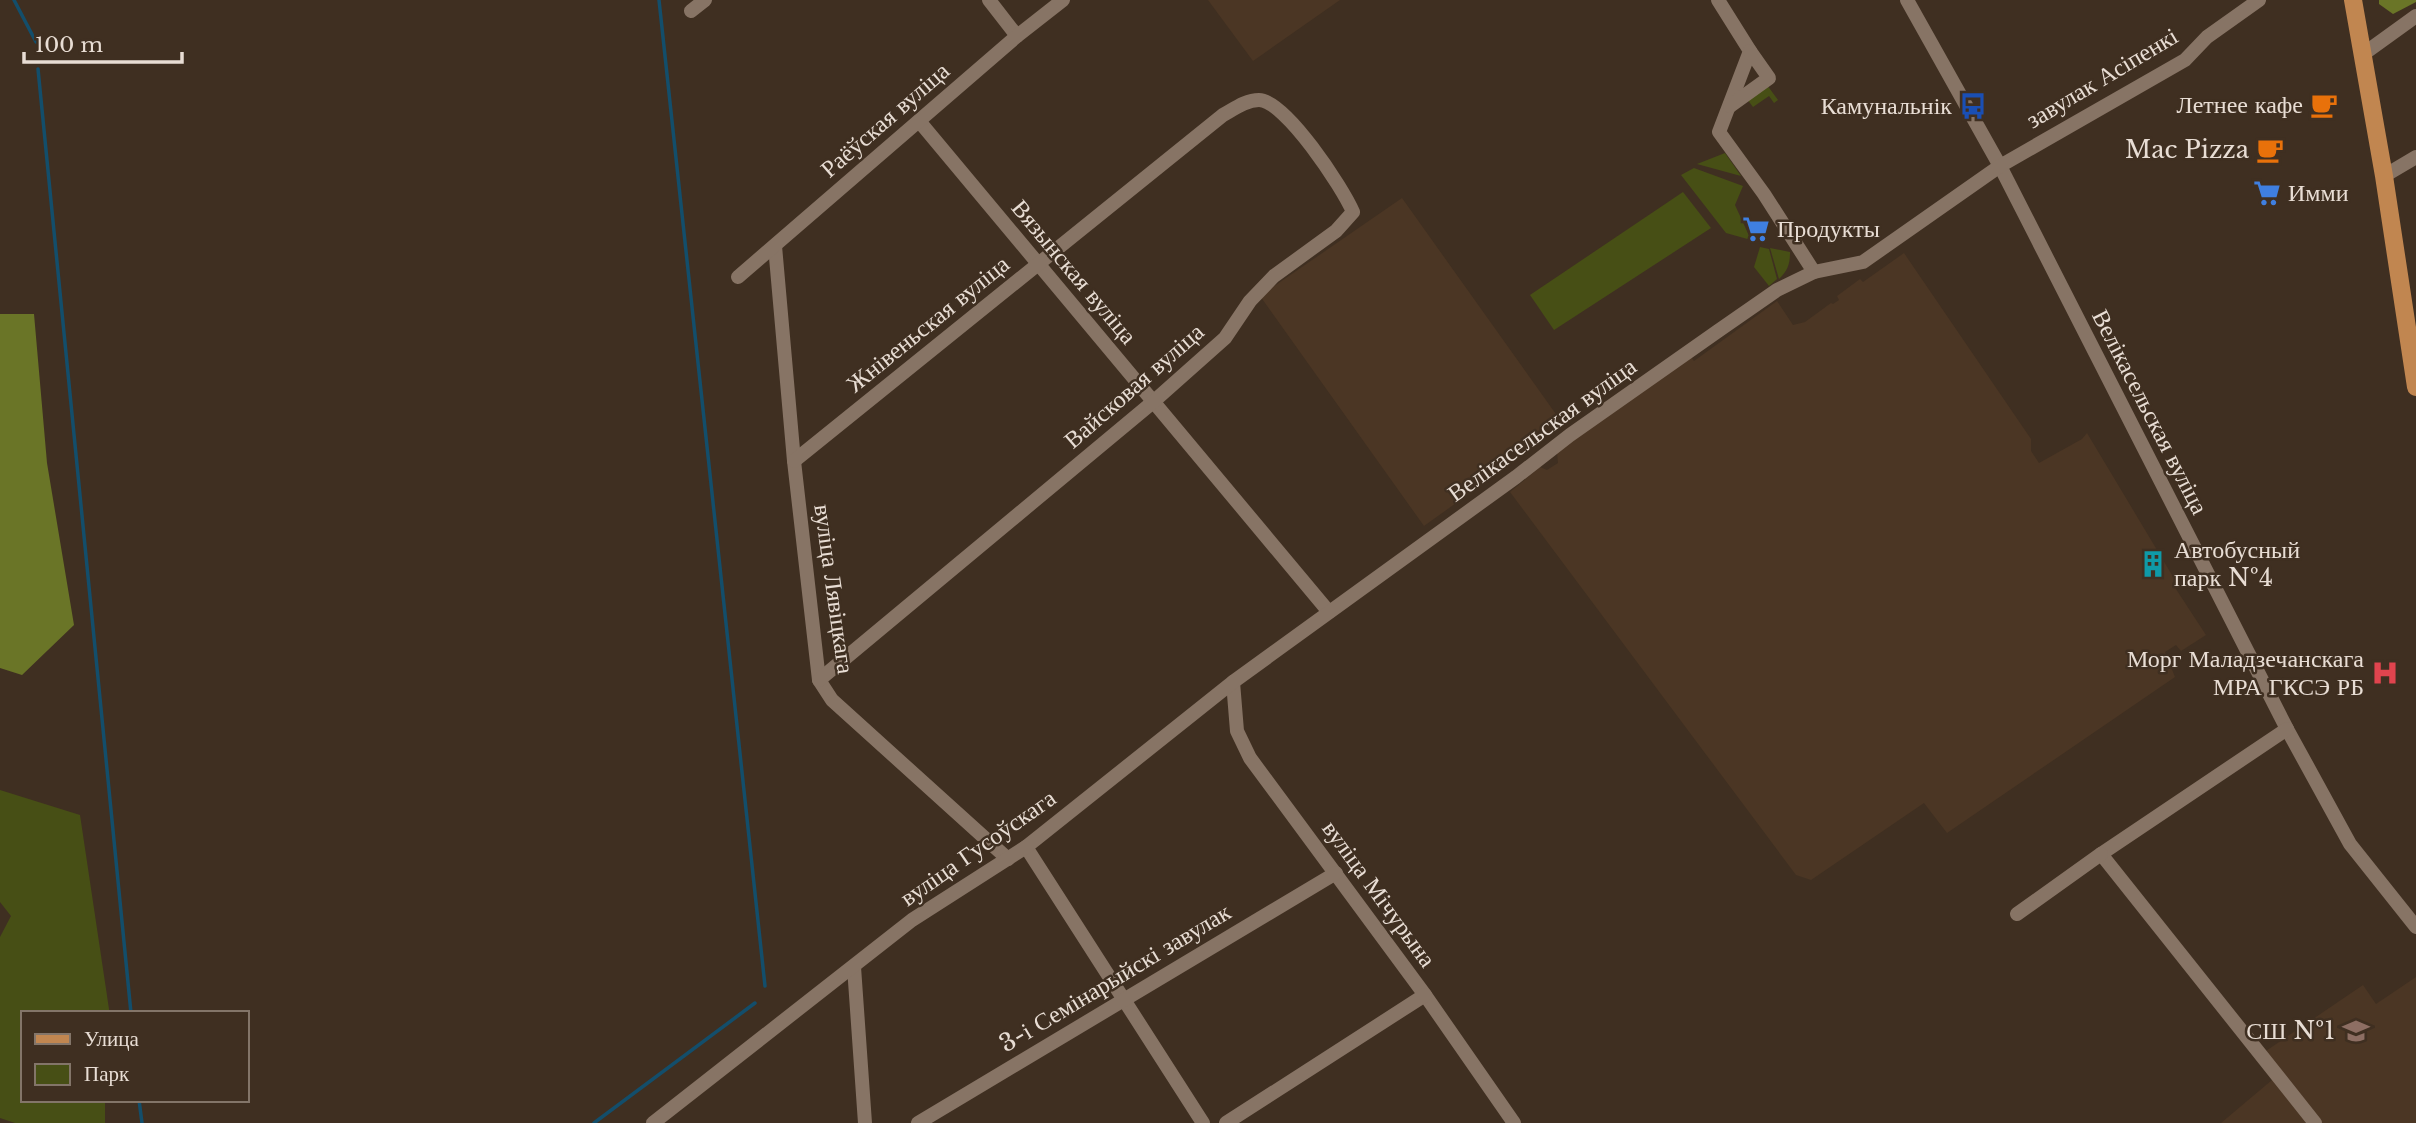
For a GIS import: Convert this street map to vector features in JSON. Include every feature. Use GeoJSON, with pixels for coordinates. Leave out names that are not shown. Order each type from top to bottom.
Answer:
{"type":"FeatureCollection","features":[{"type":"Feature","properties":{"kind":"main road"},"geometry":{"type":"LineString","coordinates":[[2353,0],[2384,176],[2416,387]]}},
{"type":"Feature","properties":{"kind":"street"},"geometry":{"type":"LineString","coordinates":[[691,11],[705,0]]}},
{"type":"Feature","properties":{"kind":"street"},"geometry":{"type":"LineString","coordinates":[[989,0],[1017,36]]}},
{"type":"Feature","properties":{"kind":"street","name":"Раёўская вуліца"},"geometry":{"type":"LineString","coordinates":[[738,277],[1017,36],[1063,0]]}},
{"type":"Feature","properties":{"kind":"street"},"geometry":{"type":"LineString","coordinates":[[1718,0],[1769,78],[1729,107]]}},
{"type":"Feature","properties":{"kind":"street","name":"Велікасельская вуліца"},"geometry":{"type":"LineString","coordinates":[[1907,0],[2000,166],[2287,729],[2350,844],[2416,927]]}},
{"type":"Feature","properties":{"kind":"street","name":"завулак Асіпенкі"},"geometry":{"type":"LineString","coordinates":[[2000,166],[2185,60],[2207,37],[2259,0]]}},
{"type":"Feature","properties":{"kind":"street"},"geometry":{"type":"LineString","coordinates":[[2362,55],[2416,16]]}},
{"type":"Feature","properties":{"kind":"street"},"geometry":{"type":"LineString","coordinates":[[1750,51],[1719,132],[1765,194],[1814,272]]}},
{"type":"Feature","properties":{"kind":"street","name":"Жнівеньская вуліца"},"geometry":{"type":"LineString","coordinates":[[793,461],[1223,115],[1242,104],[1259,100]]}},
{"type":"Feature","properties":{"kind":"street","name":"Вайсковая вуліца"},"geometry":{"type":"LineString","coordinates":[[819,680],[1153,402],[1225,338],[1250,301],[1274,276],[1336,231],[1353,212],[1346,194],[1292,122],[1273,104],[1259,100]]}},
{"type":"Feature","properties":{"kind":"street","name":"Вязынская вуліца"},"geometry":{"type":"LineString","coordinates":[[919,121],[1329,612]]}},
{"type":"Feature","properties":{"kind":"street"},"geometry":{"type":"LineString","coordinates":[[2384,176],[2416,157]]}},
{"type":"Feature","properties":{"kind":"street","name":"Велікасельская вуліца"},"geometry":{"type":"LineString","coordinates":[[1329,612],[1570,435],[1777,290],[1814,272],[1863,261],[2000,166]]}},
{"type":"Feature","properties":{"kind":"street","name":"вуліца Лявіцкага"},"geometry":{"type":"LineString","coordinates":[[775,246],[793,461],[819,680],[832,700],[1008,859]]}},
{"type":"Feature","properties":{"kind":"street","name":"вуліца Гусоўскага"},"geometry":{"type":"LineString","coordinates":[[653,1123],[912,920],[1026,847],[1233,682],[1329,612]]}},
{"type":"Feature","properties":{"kind":"street","name":"вуліца Мічурына"},"geometry":{"type":"LineString","coordinates":[[1233,682],[1237,731],[1250,758],[1425,995],[1514,1123]]}},
{"type":"Feature","properties":{"kind":"street"},"geometry":{"type":"LineString","coordinates":[[2017,914],[2287,729]]}},
{"type":"Feature","properties":{"kind":"street"},"geometry":{"type":"LineString","coordinates":[[1026,847],[1203,1123]]}},
{"type":"Feature","properties":{"kind":"street"},"geometry":{"type":"LineString","coordinates":[[2101,854],[2315,1123]]}},
{"type":"Feature","properties":{"kind":"street","name":"3-і Семінарыйскі завулак"},"geometry":{"type":"LineString","coordinates":[[918,1123],[1336,873]]}},
{"type":"Feature","properties":{"kind":"street"},"geometry":{"type":"LineString","coordinates":[[854,967],[865,1123]]}},
{"type":"Feature","properties":{"kind":"street"},"geometry":{"type":"LineString","coordinates":[[1226,1123],[1425,995]]}},
{"type":"Feature","properties":{"kind":"shaded area"},"geometry":{"type":"Polygon","coordinates":[[[1208,0],[1340,0],[1253,61],[1208,0]]]}},
{"type":"Feature","properties":{"kind":"shaded area"},"geometry":{"type":"Polygon","coordinates":[[[1402,198],[1558,417],[1491,464],[1498,473],[1424,526],[1260,296],[1402,198]]]}},
{"type":"Feature","properties":{"kind":"shaded area"},"geometry":{"type":"Polygon","coordinates":[[[1904,253],[2031,439],[2031,451],[2039,463],[2082,439],[2087,433],[2175,580],[2172,583],[2206,635],[2181,651],[2176,645],[2165,652],[2175,677],[1947,833],[1924,803],[1811,880],[1796,875],[1510,492],[1540,467],[1547,470],[1558,463],[1557,452],[1691,357],[1694,361],[1777,301],[1793,325],[1805,322],[1839,300],[1837,296],[1860,279],[1863,282],[1904,253]]]}},
{"type":"Feature","properties":{"kind":"shaded area","name":"СШ №1"},"geometry":{"type":"Polygon","coordinates":[[[2416,977],[2416,1123],[2221,1123],[2272,1080],[2257,1057],[2363,985],[2376,1004],[2416,977]]]}},
{"type":"Feature","properties":{"kind":"green space"},"geometry":{"type":"Polygon","coordinates":[[[2379,0],[2416,2],[2393,14],[2379,4],[2379,0]]]}},
{"type":"Feature","properties":{"kind":"green space"},"geometry":{"type":"Polygon","coordinates":[[[1767,85],[1778,100],[1774,103],[1769,96],[1753,107],[1747,99],[1767,85]]]}},
{"type":"Feature","properties":{"kind":"green space"},"geometry":{"type":"Polygon","coordinates":[[[1725,153],[1741,176],[1697,164],[1725,153]]]}},
{"type":"Feature","properties":{"kind":"green space"},"geometry":{"type":"Polygon","coordinates":[[[1694,168],[1743,186],[1735,205],[1751,240],[1726,233],[1681,175],[1694,168]]]}},
{"type":"Feature","properties":{"kind":"green space"},"geometry":{"type":"Polygon","coordinates":[[[1683,192],[1711,228],[1554,330],[1530,295],[1683,192]]]}},
{"type":"Feature","properties":{"kind":"green space"},"geometry":{"type":"Polygon","coordinates":[[[1760,247],[1769,249],[1777,279],[1769,286],[1754,267],[1760,247]]]}},
{"type":"Feature","properties":{"kind":"green space"},"geometry":{"type":"Polygon","coordinates":[[[1770,248],[1790,252],[1788,267],[1779,279],[1770,248]]]}},
{"type":"Feature","properties":{"kind":"green space"},"geometry":{"type":"Polygon","coordinates":[[[0,314],[34,314],[47,463],[74,625],[22,675],[0,668],[0,314]]]}},
{"type":"Feature","properties":{"kind":"green space"},"geometry":{"type":"Polygon","coordinates":[[[0,790],[80,815],[109,1011],[21,1011],[21,1102],[105,1102],[105,1123],[15,1123],[0,1118],[0,937],[11,916],[0,902],[0,790]]]}},
{"type":"Feature","properties":{"kind":"waterway"},"geometry":{"type":"LineString","coordinates":[[14,0],[36,42]]}},
{"type":"Feature","properties":{"kind":"waterway"},"geometry":{"type":"LineString","coordinates":[[659,0],[765,986]]}},
{"type":"Feature","properties":{"kind":"waterway"},"geometry":{"type":"LineString","coordinates":[[38,69],[131,1011]]}},
{"type":"Feature","properties":{"kind":"waterway"},"geometry":{"type":"LineString","coordinates":[[594,1123],[755,1003]]}},
{"type":"Feature","properties":{"kind":"waterway"},"geometry":{"type":"LineString","coordinates":[[139,1102],[142,1123]]}},
{"type":"Feature","properties":{"kind":"place","name":"Летнее кафе"},"geometry":{"type":"Point","coordinates":[2324,105]}},
{"type":"Feature","properties":{"kind":"place","name":"Камунальнік"},"geometry":{"type":"Point","coordinates":[1973,106]}},
{"type":"Feature","properties":{"kind":"place","name":"Mac Pizza"},"geometry":{"type":"Point","coordinates":[2270,150]}},
{"type":"Feature","properties":{"kind":"place","name":"Имми"},"geometry":{"type":"Point","coordinates":[2267,193]}},
{"type":"Feature","properties":{"kind":"place","name":"Продукты"},"geometry":{"type":"Point","coordinates":[1756,229]}},
{"type":"Feature","properties":{"kind":"place","name":"Автобусный парк №4"},"geometry":{"type":"Point","coordinates":[2153,564]}},
{"type":"Feature","properties":{"kind":"place","name":"Морг Маладзечанскага МРА ГКСЭ РБ"},"geometry":{"type":"Point","coordinates":[2385,673]}},
{"type":"Feature","properties":{"kind":"place","name":"СШ №1"},"geometry":{"type":"Point","coordinates":[2356,1031]}}]}
